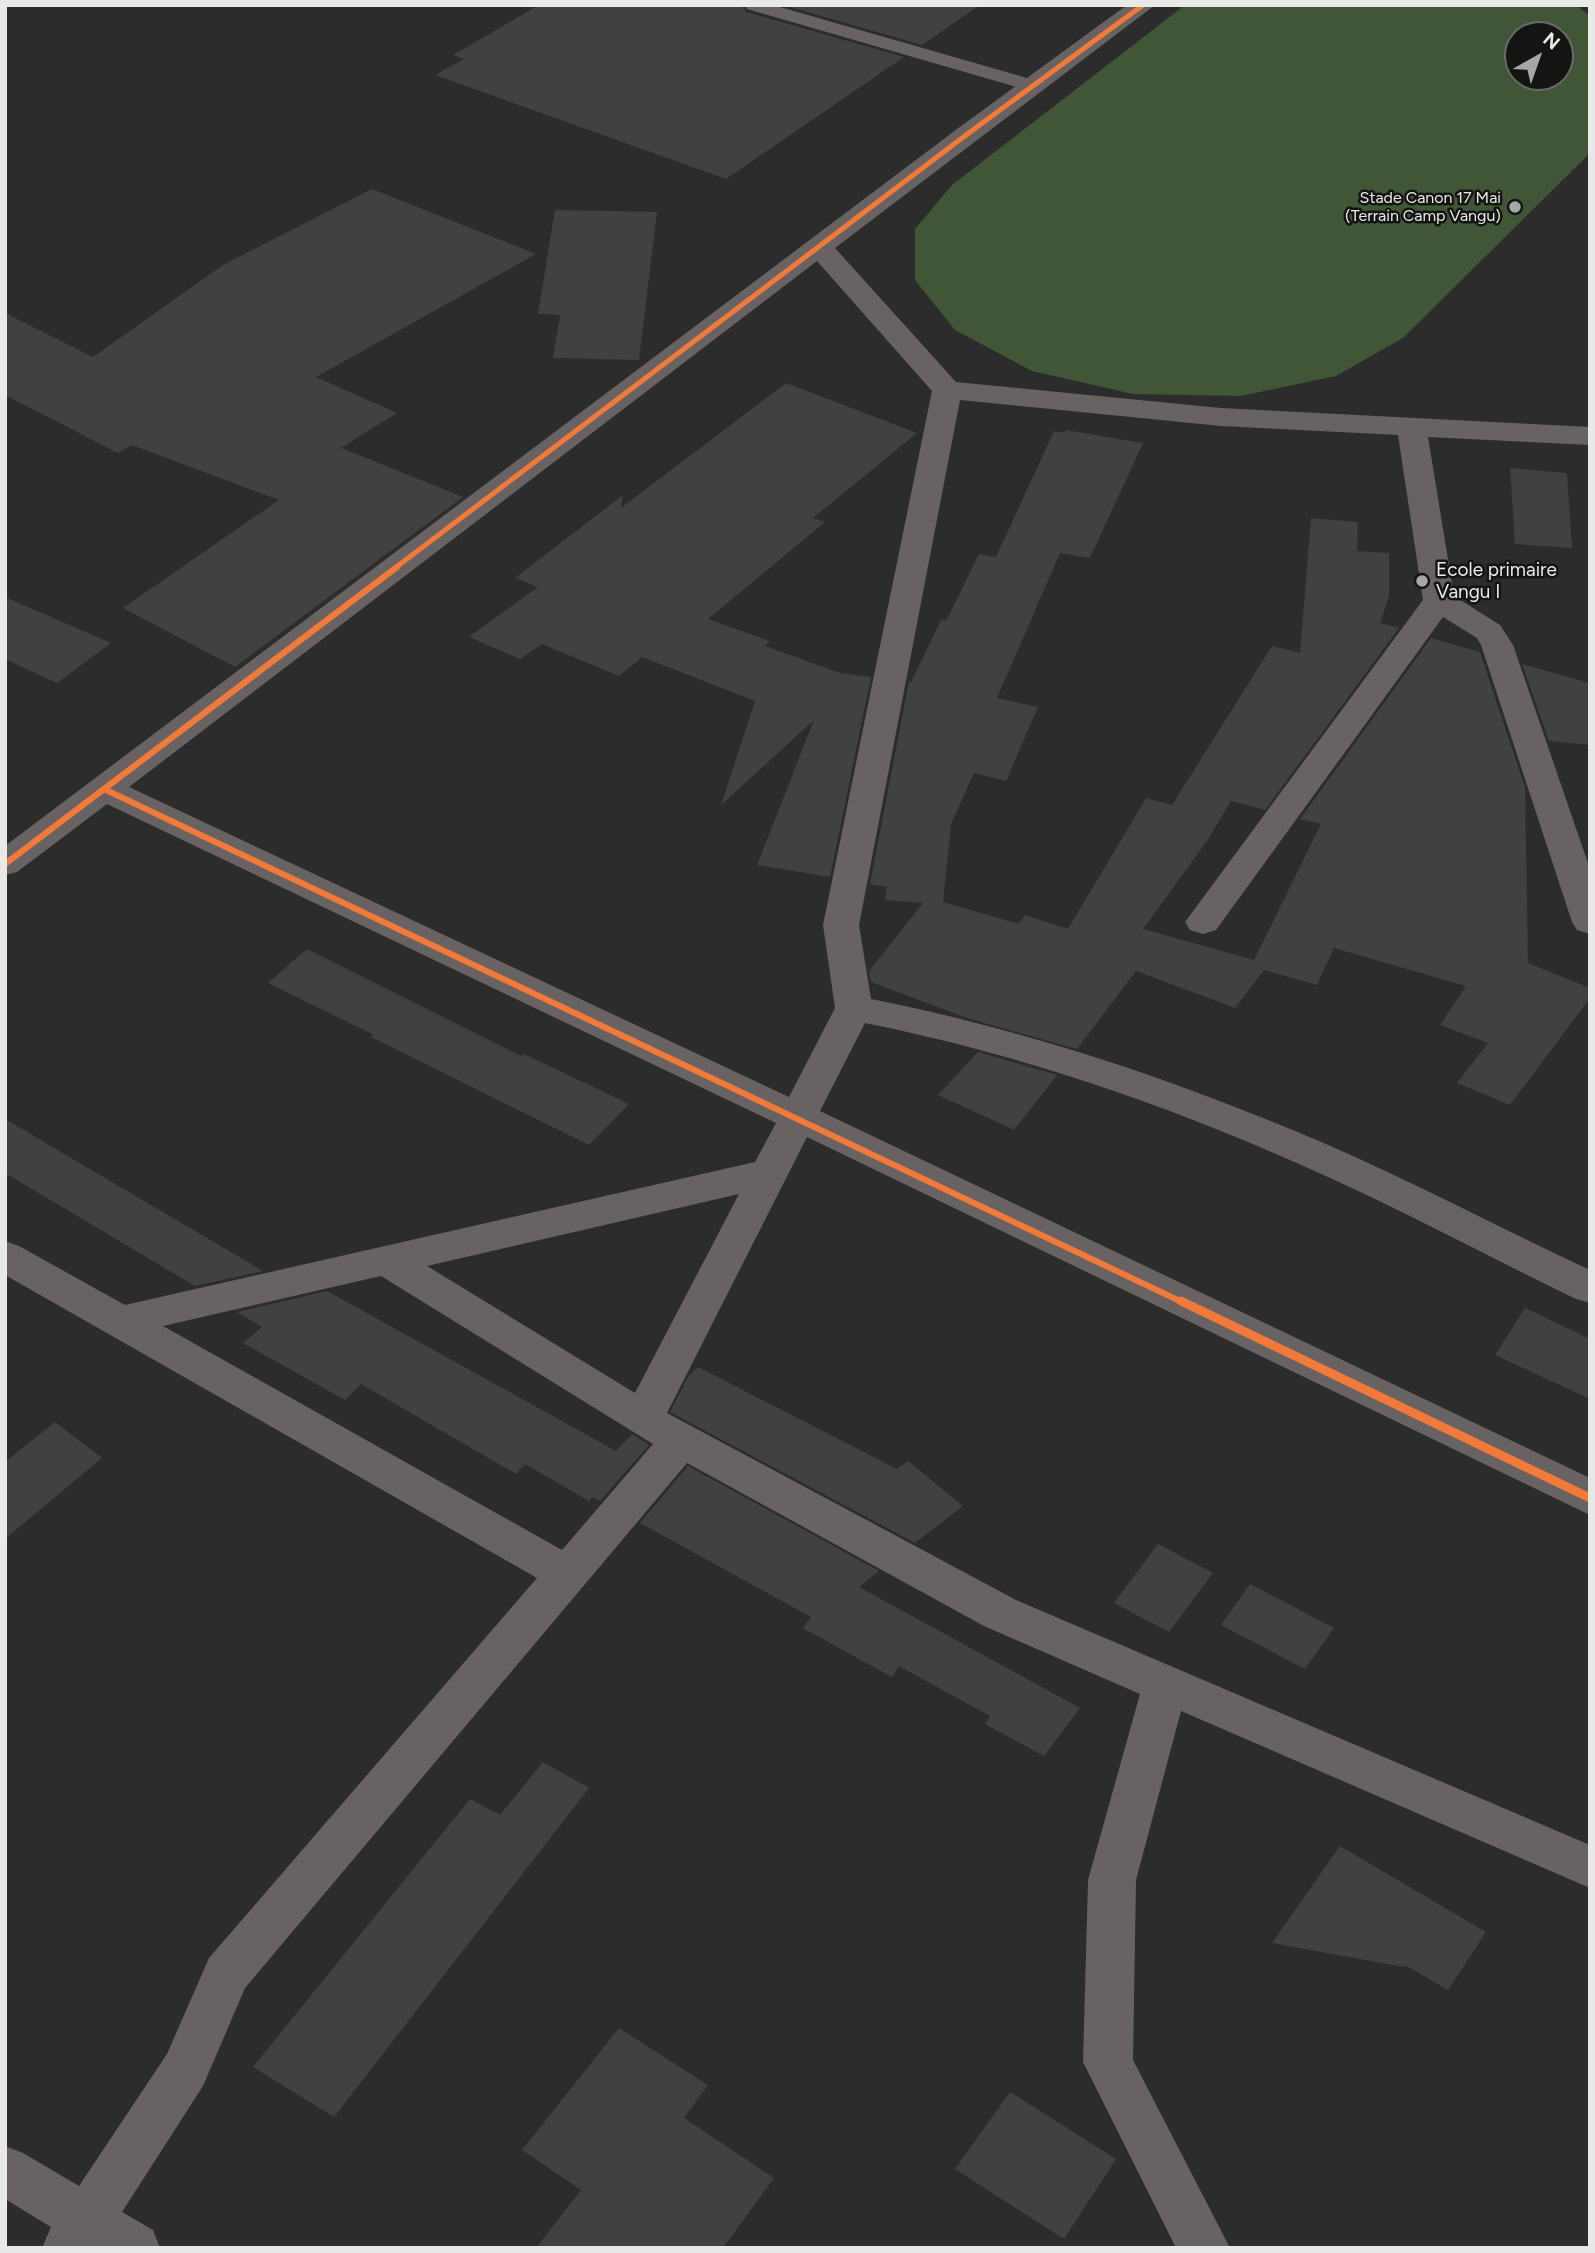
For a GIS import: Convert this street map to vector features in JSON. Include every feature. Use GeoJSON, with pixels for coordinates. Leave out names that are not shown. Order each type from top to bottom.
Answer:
{"type":"FeatureCollection","features":[{"type":"Feature","properties":{"kind":"street"},"geometry":{"type":"LineString","coordinates":[[5,864],[1143,5]]}},
{"type":"Feature","properties":{"kind":"street"},"geometry":{"type":"LineString","coordinates":[[819,247],[947,390],[1221,417],[1412,427],[1589,442]]}},
{"type":"Feature","properties":{"kind":"street"},"geometry":{"type":"LineString","coordinates":[[79,2234],[185,2070],[226,1974],[569,1575],[663,1430],[769,1173],[854,1008],[841,925],[947,390]]}},
{"type":"Feature","properties":{"kind":"street"},"geometry":{"type":"LineString","coordinates":[[1203,922],[1439,600],[1412,427]]}},
{"type":"Feature","properties":{"kind":"street"},"geometry":{"type":"LineString","coordinates":[[1439,600],[1489,632],[1497,645],[1590,922]]}},
{"type":"Feature","properties":{"kind":"street"},"geometry":{"type":"LineString","coordinates":[[104,789],[798,1117],[1590,1498]]}},
{"type":"Feature","properties":{"kind":"street"},"geometry":{"type":"LineString","coordinates":[[854,1008],[917,1019],[1010,1043],[1211,1112],[1315,1155],[1583,1276]]}},
{"type":"Feature","properties":{"kind":"street"},"geometry":{"type":"LineString","coordinates":[[120,1321],[769,1173]]}},
{"type":"Feature","properties":{"kind":"street"},"geometry":{"type":"LineString","coordinates":[[5,1256],[569,1575]]}},
{"type":"Feature","properties":{"kind":"street"},"geometry":{"type":"LineString","coordinates":[[386,1260],[663,1430],[1000,1614],[1590,1867]]}},
{"type":"Feature","properties":{"kind":"street"},"geometry":{"type":"LineString","coordinates":[[1165,1685],[1112,1880],[1108,2062],[1204,2248]]}},
{"type":"Feature","properties":{"kind":"street"},"geometry":{"type":"LineString","coordinates":[[5,2170],[79,2234],[134,2248]]}},
{"type":"Feature","properties":{"kind":"lane"},"geometry":{"type":"LineString","coordinates":[[753,5],[1034,86]]}},
{"type":"Feature","properties":{"kind":"green space"},"geometry":{"type":"Polygon","coordinates":[[[1185,5],[1576,5],[1590,16],[1590,153],[1403,338],[1336,376],[1241,396],[1133,394],[1032,371],[955,330],[915,280],[915,229],[952,185],[1185,5]]]}},
{"type":"Feature","properties":{"kind":"building"},"geometry":{"type":"Polygon","coordinates":[[[539,5],[742,5],[746,12],[904,57],[726,179],[435,75],[464,59],[453,55],[539,5]]]}},
{"type":"Feature","properties":{"kind":"building"},"geometry":{"type":"Polygon","coordinates":[[[783,5],[980,5],[922,45],[783,5]]]}},
{"type":"Feature","properties":{"kind":"building"},"geometry":{"type":"Polygon","coordinates":[[[372,189],[536,254],[316,377],[397,413],[341,448],[463,497],[235,667],[123,608],[279,500],[132,445],[118,453],[5,395],[5,313],[93,357],[223,265],[372,189]]]}},
{"type":"Feature","properties":{"kind":"building"},"geometry":{"type":"Polygon","coordinates":[[[555,210],[657,212],[639,360],[553,358],[560,315],[538,314],[555,210]]]}},
{"type":"Feature","properties":{"kind":"building"},"geometry":{"type":"Polygon","coordinates":[[[786,383],[917,433],[813,518],[825,522],[708,619],[770,641],[765,646],[840,673],[871,677],[830,877],[757,865],[814,720],[721,805],[755,701],[642,657],[619,676],[542,644],[520,659],[469,637],[538,587],[515,578],[623,495],[621,508],[786,383]]]}},
{"type":"Feature","properties":{"kind":"building"},"geometry":{"type":"Polygon","coordinates":[[[1066,430],[1143,443],[1090,558],[1060,553],[997,698],[1038,707],[1006,781],[974,773],[951,824],[943,902],[1019,924],[1025,915],[1068,929],[1146,798],[1172,805],[1272,646],[1300,653],[1311,518],[1358,522],[1357,551],[1389,553],[1389,596],[1380,623],[1399,628],[1265,810],[1231,801],[1207,841],[1143,929],[1254,960],[1321,824],[1300,819],[1431,638],[1480,652],[1525,788],[1528,963],[1590,988],[1590,998],[1510,1105],[1457,1083],[1488,1043],[1440,1025],[1466,986],[1334,948],[1317,985],[1264,970],[1235,1008],[1136,971],[1077,1049],[970,1019],[871,982],[869,971],[923,903],[885,900],[887,887],[870,884],[909,681],[911,682],[941,620],[946,621],[979,554],[996,557],[1054,431],[1065,433],[1066,430]]]}},
{"type":"Feature","properties":{"kind":"building"},"geometry":{"type":"Polygon","coordinates":[[[1510,468],[1567,473],[1572,548],[1515,544],[1510,468]]]}},
{"type":"Feature","properties":{"kind":"building"},"geometry":{"type":"Polygon","coordinates":[[[5,597],[111,643],[57,683],[5,659],[5,597]]]}},
{"type":"Feature","properties":{"kind":"building"},"geometry":{"type":"Polygon","coordinates":[[[1522,664],[1590,683],[1590,745],[1549,741],[1522,664]]]}},
{"type":"Feature","properties":{"kind":"building"},"geometry":{"type":"Polygon","coordinates":[[[307,949],[521,1056],[524,1054],[629,1104],[589,1145],[268,983],[307,949]]]}},
{"type":"Feature","properties":{"kind":"building"},"geometry":{"type":"Polygon","coordinates":[[[978,1052],[1057,1075],[1014,1130],[938,1095],[978,1052]]]}},
{"type":"Feature","properties":{"kind":"building"},"geometry":{"type":"Polygon","coordinates":[[[5,1119],[263,1271],[195,1286],[5,1173],[5,1119]]]}},
{"type":"Feature","properties":{"kind":"building"},"geometry":{"type":"Polygon","coordinates":[[[327,1291],[616,1451],[632,1434],[649,1445],[600,1501],[592,1497],[589,1501],[525,1464],[516,1474],[361,1384],[345,1400],[243,1343],[262,1327],[237,1312],[327,1291]]]}},
{"type":"Feature","properties":{"kind":"building"},"geometry":{"type":"Polygon","coordinates":[[[1525,1308],[1590,1339],[1590,1399],[1495,1355],[1525,1308]]]}},
{"type":"Feature","properties":{"kind":"building"},"geometry":{"type":"Polygon","coordinates":[[[698,1367],[897,1469],[908,1461],[963,1506],[915,1543],[670,1412],[688,1377],[698,1367]]]}},
{"type":"Feature","properties":{"kind":"building"},"geometry":{"type":"Polygon","coordinates":[[[55,1422],[102,1458],[5,1539],[5,1462],[55,1422]]]}},
{"type":"Feature","properties":{"kind":"building"},"geometry":{"type":"Polygon","coordinates":[[[688,1466],[879,1571],[859,1587],[1080,1708],[1044,1756],[985,1724],[990,1716],[899,1666],[892,1677],[803,1628],[811,1617],[640,1523],[688,1466]]]}},
{"type":"Feature","properties":{"kind":"building"},"geometry":{"type":"Polygon","coordinates":[[[1158,1544],[1213,1573],[1169,1632],[1114,1603],[1158,1544]]]}},
{"type":"Feature","properties":{"kind":"building"},"geometry":{"type":"Polygon","coordinates":[[[1250,1584],[1334,1628],[1305,1669],[1221,1625],[1250,1584]]]}},
{"type":"Feature","properties":{"kind":"building"},"geometry":{"type":"Polygon","coordinates":[[[543,1762],[589,1788],[334,2117],[253,2067],[470,1799],[500,1815],[543,1762]]]}},
{"type":"Feature","properties":{"kind":"building"},"geometry":{"type":"Polygon","coordinates":[[[1340,1846],[1486,1932],[1448,1990],[1405,1965],[1404,1967],[1272,1943],[1340,1846]]]}},
{"type":"Feature","properties":{"kind":"building"},"geometry":{"type":"Polygon","coordinates":[[[619,2028],[708,2085],[684,2118],[774,2178],[723,2248],[536,2248],[581,2190],[522,2150],[619,2028]]]}},
{"type":"Feature","properties":{"kind":"building"},"geometry":{"type":"Polygon","coordinates":[[[1010,2092],[1116,2159],[1064,2239],[955,2169],[1010,2092]]]}},
{"type":"Feature","properties":{"kind":"cycle path"},"geometry":{"type":"LineString","coordinates":[[5,864],[966,135],[1143,5]]}},
{"type":"Feature","properties":{"kind":"cycle path"},"geometry":{"type":"LineString","coordinates":[[104,789],[798,1117],[1590,1498]]}},
{"type":"Feature","properties":{"kind":"place","name":"Stade Canon 17 Mai (Terrain Camp Vangu)"},"geometry":{"type":"Point","coordinates":[1515,207]}},
{"type":"Feature","properties":{"kind":"place","name":"Ecole primaire Vangu I"},"geometry":{"type":"Point","coordinates":[1422,581]}}]}
